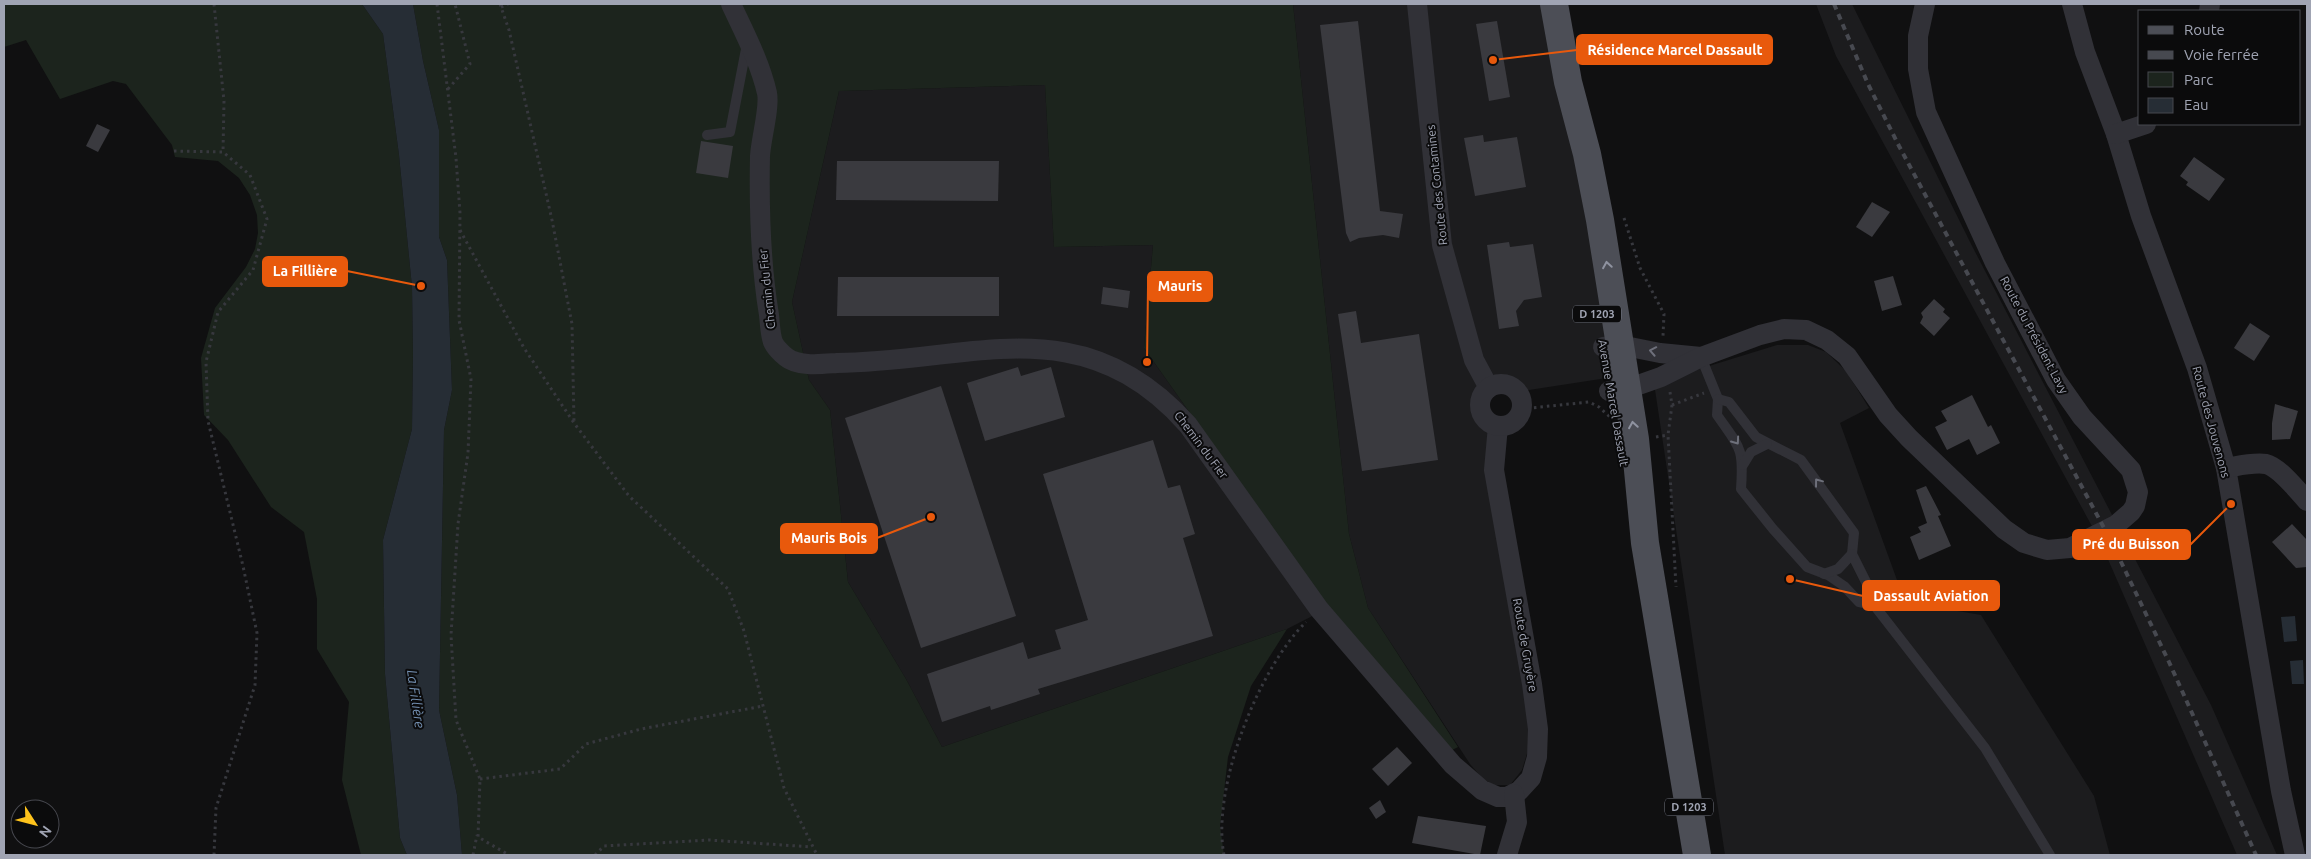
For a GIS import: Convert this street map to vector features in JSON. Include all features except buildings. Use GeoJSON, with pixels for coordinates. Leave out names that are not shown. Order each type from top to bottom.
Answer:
{"type":"FeatureCollection","features":[{"type":"Feature","properties":{"kind":"main road","name":"Avenue Marcel Dassault"},"geometry":{"type":"LineString","coordinates":[[1554,4],[1568,82],[1587,154],[1598,210],[1611,346],[1618,390],[1636,439],[1645,543],[1697,855]]}},
{"type":"Feature","properties":{"kind":"main road","name":"Avenue Marcel Dassault"},"geometry":{"type":"LineString","coordinates":[[1618,390],[1614,422],[1645,543]]}},
{"type":"Feature","properties":{"kind":"street"},"geometry":{"type":"LineString","coordinates":[[731,4],[748,41]]}},
{"type":"Feature","properties":{"kind":"street","name":"Route des Contamines"},"geometry":{"type":"LineString","coordinates":[[1417,4],[1442,245],[1474,360],[1488,388]]}},
{"type":"Feature","properties":{"kind":"street","name":"Route du Président Lavy"},"geometry":{"type":"LineString","coordinates":[[1618,390],[1662,377],[1701,356],[1760,335],[1784,329],[1806,330],[1827,340],[1847,356],[1888,415],[1908,438],[2004,529],[2024,543],[2035,547],[2058,550],[2070,548],[2116,525],[2135,506],[2138,498],[2137,484],[2131,470],[2082,417],[2056,380],[1995,263],[1926,112],[1918,69],[1918,44],[1925,4]]}},
{"type":"Feature","properties":{"kind":"street","name":"Route des Jouvenons"},"geometry":{"type":"LineString","coordinates":[[2072,4],[2085,52],[2116,134],[2141,216],[2197,368],[2226,468],[2279,782],[2295,855]]}},
{"type":"Feature","properties":{"kind":"street","name":"Chemin du Fier"},"geometry":{"type":"LineString","coordinates":[[748,41],[768,94],[760,155],[765,288],[773,344],[787,358],[808,364],[844,363],[896,360],[994,349],[1034,348],[1081,356],[1122,372],[1162,398],[1188,424],[1319,609],[1465,777],[1489,794],[1507,797],[1514,794]]}},
{"type":"Feature","properties":{"kind":"street"},"geometry":{"type":"LineString","coordinates":[[2116,134],[2143,125]]}},
{"type":"Feature","properties":{"kind":"street","name":"Route du Président Lavy"},"geometry":{"type":"LineString","coordinates":[[1611,346],[1701,356]]}},
{"type":"Feature","properties":{"kind":"street"},"geometry":{"type":"LineString","coordinates":[[1498,385],[1512,388],[1521,399],[1521,409],[1514,422],[1498,426],[1485,420],[1480,411],[1480,400],[1488,388],[1498,385]]}},
{"type":"Feature","properties":{"kind":"street","name":"Route de Gruyère"},"geometry":{"type":"LineString","coordinates":[[1498,426],[1494,470],[1532,684],[1538,730],[1538,757],[1535,769],[1526,786],[1514,794]]}},
{"type":"Feature","properties":{"kind":"street"},"geometry":{"type":"LineString","coordinates":[[2226,468],[2266,464],[2273,467],[2307,501]]}},
{"type":"Feature","properties":{"kind":"street"},"geometry":{"type":"LineString","coordinates":[[1507,855],[1517,822],[1514,794]]}},
{"type":"Feature","properties":{"kind":"lane"},"geometry":{"type":"LineString","coordinates":[[707,135],[730,132],[748,41]]}},
{"type":"Feature","properties":{"kind":"lane"},"geometry":{"type":"LineString","coordinates":[[1701,356],[1716,394],[1717,415],[1740,448],[1743,466],[1741,489],[1807,567],[1824,574],[1844,586],[1859,602],[1874,604]]}},
{"type":"Feature","properties":{"kind":"lane"},"geometry":{"type":"LineString","coordinates":[[1716,394],[1729,402],[1756,437],[1801,460],[1854,533],[1852,554],[1869,588],[1874,604],[1985,748],[2050,855]]}},
{"type":"Feature","properties":{"kind":"lane"},"geometry":{"type":"LineString","coordinates":[[1743,466],[1751,452],[1767,444]]}},
{"type":"Feature","properties":{"kind":"lane"},"geometry":{"type":"LineString","coordinates":[[1824,574],[1838,569],[1852,554]]}},
{"type":"Feature","properties":{"kind":"path"},"geometry":{"type":"LineString","coordinates":[[214,4],[224,101],[223,152]]}},
{"type":"Feature","properties":{"kind":"path"},"geometry":{"type":"LineString","coordinates":[[437,4],[456,158],[460,229],[459,320],[471,379],[468,453],[458,524],[451,635],[456,720],[480,779],[478,837],[509,855]]}},
{"type":"Feature","properties":{"kind":"path"},"geometry":{"type":"LineString","coordinates":[[448,89],[470,64],[455,4]]}},
{"type":"Feature","properties":{"kind":"path"},"geometry":{"type":"LineString","coordinates":[[508,4],[500,5],[508,30],[550,210],[572,324],[574,423]]}},
{"type":"Feature","properties":{"kind":"path"},"geometry":{"type":"LineString","coordinates":[[174,151],[223,152],[250,175],[267,219],[254,270],[218,312],[206,362],[208,421],[257,633],[255,685],[216,808],[214,855]]}},
{"type":"Feature","properties":{"kind":"path"},"geometry":{"type":"LineString","coordinates":[[1623,216],[1640,268],[1664,314],[1664,329],[1660,352]]}},
{"type":"Feature","properties":{"kind":"path"},"geometry":{"type":"LineString","coordinates":[[460,229],[524,348],[574,423],[629,496],[728,589],[744,631],[784,788],[817,855]]}},
{"type":"Feature","properties":{"kind":"path"},"geometry":{"type":"LineString","coordinates":[[1672,405],[1716,394]]}},
{"type":"Feature","properties":{"kind":"path"},"geometry":{"type":"LineString","coordinates":[[1521,409],[1588,402],[1599,407],[1614,422]]}},
{"type":"Feature","properties":{"kind":"path"},"geometry":{"type":"LineString","coordinates":[[1224,855],[1222,829],[1223,799],[1251,708],[1276,657],[1298,630],[1319,609]]}},
{"type":"Feature","properties":{"kind":"path"},"geometry":{"type":"LineString","coordinates":[[480,779],[560,769],[586,744],[641,729],[763,706]]}},
{"type":"Feature","properties":{"kind":"path"},"geometry":{"type":"LineString","coordinates":[[473,855],[478,827]]}},
{"type":"Feature","properties":{"kind":"path"},"geometry":{"type":"LineString","coordinates":[[595,855],[604,846],[709,840],[812,847]]}},
{"type":"Feature","properties":{"kind":"shaded area"},"geometry":{"type":"Polygon","coordinates":[[[1293,4],[1551,4],[1620,376],[1483,397],[1535,727],[1522,770],[1510,785],[1493,785],[1482,778],[1470,764],[1368,608],[1349,534],[1293,4]]]}},
{"type":"Feature","properties":{"kind":"shaded area"},"geometry":{"type":"Polygon","coordinates":[[[1816,4],[1852,4],[1971,244],[2211,705],[2277,855],[2237,855],[2100,541],[1836,56],[1816,4]]]}},
{"type":"Feature","properties":{"kind":"shaded area"},"geometry":{"type":"Polygon","coordinates":[[[1045,85],[1054,247],[1153,245],[1144,348],[1328,608],[1287,629],[942,747],[906,679],[848,582],[830,410],[809,380],[792,302],[839,91],[1045,85]]]}},
{"type":"Feature","properties":{"kind":"shaded area"},"geometry":{"type":"Polygon","coordinates":[[[1777,345],[1808,345],[1826,352],[1846,371],[1869,408],[1840,423],[1905,602],[1981,615],[2094,796],[2110,855],[1725,855],[1654,383],[1777,345]]]}},
{"type":"Feature","properties":{"kind":"green space"},"geometry":{"type":"Polygon","coordinates":[[[4,4],[362,4],[383,34],[399,155],[412,287],[412,429],[383,540],[385,674],[400,838],[407,855],[361,855],[342,780],[349,702],[317,649],[317,599],[304,532],[271,507],[228,440],[204,415],[201,358],[215,308],[246,267],[255,249],[258,233],[257,215],[250,195],[239,178],[218,161],[175,157],[172,145],[126,84],[113,81],[60,99],[26,40],[4,47],[4,4]]]}},
{"type":"Feature","properties":{"kind":"green space"},"geometry":{"type":"Polygon","coordinates":[[[413,4],[1293,4],[1349,534],[1368,608],[1458,747],[1442,755],[1328,608],[1144,348],[1153,245],[1054,247],[1045,85],[839,91],[792,302],[809,380],[830,410],[848,582],[906,679],[942,747],[1287,629],[1251,686],[1228,757],[1220,826],[1224,855],[462,855],[457,795],[439,710],[444,430],[452,390],[447,260],[439,237],[439,130],[423,61],[413,4]]]}},
{"type":"Feature","properties":{"kind":"water"},"geometry":{"type":"Polygon","coordinates":[[[362,4],[413,4],[423,61],[439,130],[439,237],[447,260],[452,390],[444,430],[439,710],[457,795],[462,855],[407,855],[400,838],[385,674],[383,540],[412,429],[412,287],[399,155],[383,34],[362,4]]]}},
{"type":"Feature","properties":{"kind":"water"},"geometry":{"type":"Polygon","coordinates":[[[2295,616],[2297,641],[2284,642],[2281,617],[2295,616]]]}},
{"type":"Feature","properties":{"kind":"water"},"geometry":{"type":"Polygon","coordinates":[[[2303,660],[2304,684],[2292,684],[2290,661],[2303,660]]]}},
{"type":"Feature","properties":{"kind":"railway"},"geometry":{"type":"LineString","coordinates":[[1834,4],[1868,84],[1899,146],[2111,541],[2169,662],[2256,855]]}},
{"type":"Feature","properties":{"kind":"place","name":"Résidence Marcel Dassault"},"geometry":{"type":"Point","coordinates":[1493,60]}},
{"type":"Feature","properties":{"kind":"place","name":"La Fillière"},"geometry":{"type":"Point","coordinates":[421,286]}},
{"type":"Feature","properties":{"kind":"place","name":"Mauris"},"geometry":{"type":"Point","coordinates":[1147,362]}},
{"type":"Feature","properties":{"kind":"place","name":"Pré du Buisson"},"geometry":{"type":"Point","coordinates":[2231,504]}},
{"type":"Feature","properties":{"kind":"place","name":"Mauris Bois"},"geometry":{"type":"Point","coordinates":[931,517]}},
{"type":"Feature","properties":{"kind":"place","name":"Dassault Aviation"},"geometry":{"type":"Point","coordinates":[1790,579]}}]}
